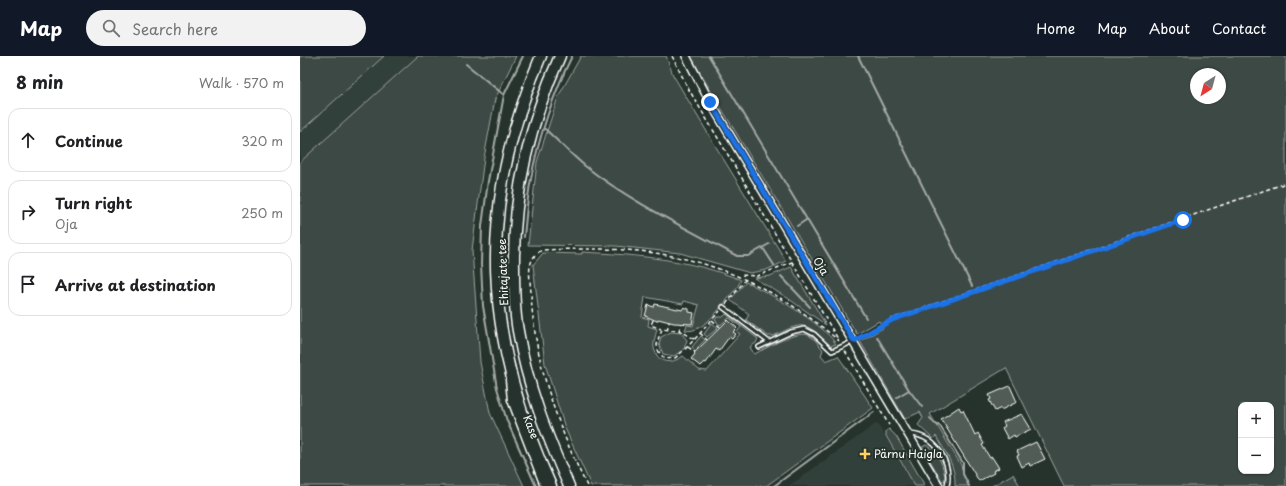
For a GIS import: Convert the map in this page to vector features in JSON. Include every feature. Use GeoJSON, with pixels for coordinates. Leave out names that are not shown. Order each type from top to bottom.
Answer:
{"type":"FeatureCollection","features":[{"type":"Feature","properties":{"kind":"highway","name":"Ehitajate tee"},"geometry":{"type":"LineString","coordinates":[[541,56],[525,94],[509,145],[501,183],[495,250],[501,335],[509,373],[530,436],[551,486]]}},
{"type":"Feature","properties":{"kind":"highway","name":"Ehitajate tee"},"geometry":{"type":"LineString","coordinates":[[560,56],[535,118],[518,188],[514,228],[514,284],[518,330],[528,377],[541,421],[569,486]]}},
{"type":"Feature","properties":{"kind":"street","name":"Oja"},"geometry":{"type":"LineString","coordinates":[[686,56],[710,102],[854,341],[939,486]]}},
{"type":"Feature","properties":{"kind":"street","name":"Kase"},"geometry":{"type":"LineString","coordinates":[[509,373],[510,400],[544,486]]}},
{"type":"Feature","properties":{"kind":"lane"},"geometry":{"type":"LineString","coordinates":[[723,308],[769,342]]}},
{"type":"Feature","properties":{"kind":"lane"},"geometry":{"type":"LineString","coordinates":[[759,346],[798,329],[804,329],[814,334],[832,352],[854,341]]}},
{"type":"Feature","properties":{"kind":"lane"},"geometry":{"type":"LineString","coordinates":[[908,434],[919,435],[936,447],[948,466],[947,486]]}},
{"type":"Feature","properties":{"kind":"path"},"geometry":{"type":"LineString","coordinates":[[672,56],[688,88],[792,262],[757,276],[738,275]]}},
{"type":"Feature","properties":{"kind":"path"},"geometry":{"type":"LineString","coordinates":[[854,341],[892,320],[1286,183]]}},
{"type":"Feature","properties":{"kind":"path"},"geometry":{"type":"LineString","coordinates":[[586,486],[565,438],[546,383],[533,321],[529,270],[532,258],[542,250],[639,251],[688,260],[738,275],[778,297],[807,316],[839,341]]}},
{"type":"Feature","properties":{"kind":"path"},"geometry":{"type":"LineString","coordinates":[[662,329],[656,345],[658,352],[665,359],[675,358],[694,340],[723,308],[746,279]]}},
{"type":"Feature","properties":{"kind":"path"},"geometry":{"type":"LineString","coordinates":[[653,320],[651,325],[662,329],[678,331],[694,340]]}},
{"type":"Feature","properties":{"kind":"path"},"geometry":{"type":"LineString","coordinates":[[712,320],[720,327]]}},
{"type":"Feature","properties":{"kind":"path"},"geometry":{"type":"LineString","coordinates":[[668,330],[669,322]]}},
{"type":"Feature","properties":{"kind":"path"},"geometry":{"type":"LineString","coordinates":[[678,331],[681,323]]}},
{"type":"Feature","properties":{"kind":"path"},"geometry":{"type":"LineString","coordinates":[[700,333],[708,340]]}},
{"type":"Feature","properties":{"kind":"path"},"geometry":{"type":"LineString","coordinates":[[688,346],[695,352]]}},
{"type":"Feature","properties":{"kind":"shaded area"},"geometry":{"type":"Polygon","coordinates":[[[300,56],[384,56],[300,132],[300,56]]]}},
{"type":"Feature","properties":{"kind":"shaded area"},"geometry":{"type":"Polygon","coordinates":[[[384,56],[418,56],[300,162],[300,132],[384,56]]]}},
{"type":"Feature","properties":{"kind":"shaded area"},"geometry":{"type":"Polygon","coordinates":[[[418,56],[516,56],[495,99],[484,158],[472,250],[480,362],[490,413],[524,486],[300,486],[300,162],[418,56]]]}},
{"type":"Feature","properties":{"kind":"shaded area"},"geometry":{"type":"Polygon","coordinates":[[[581,56],[666,56],[673,75],[786,261],[766,270],[750,273],[680,253],[616,246],[528,245],[537,162],[558,97],[581,56]]]}},
{"type":"Feature","properties":{"kind":"shaded area"},"geometry":{"type":"Polygon","coordinates":[[[690,56],[1286,56],[1286,486],[1064,486],[1006,368],[930,414],[961,465],[963,474],[969,486],[955,486],[952,466],[947,454],[936,436],[933,439],[918,425],[923,418],[920,412],[905,419],[860,341],[883,328],[879,321],[857,334],[690,56]]]}},
{"type":"Feature","properties":{"kind":"shaded area"},"geometry":{"type":"Polygon","coordinates":[[[582,252],[663,259],[702,267],[741,280],[738,286],[714,315],[707,322],[692,330],[685,330],[687,325],[693,326],[699,305],[684,301],[683,304],[645,297],[642,317],[649,319],[648,326],[657,329],[654,348],[656,354],[662,360],[674,361],[683,356],[699,370],[707,371],[740,334],[737,332],[741,327],[729,318],[720,325],[715,320],[717,317],[723,317],[726,314],[758,339],[756,343],[750,347],[754,354],[791,337],[805,334],[810,336],[823,350],[821,355],[826,361],[838,356],[873,408],[766,486],[591,486],[565,428],[545,364],[533,265],[543,253],[582,254],[582,252]]]}},
{"type":"Feature","properties":{"kind":"shaded area"},"geometry":{"type":"Polygon","coordinates":[[[791,267],[826,325],[786,297],[754,278],[770,276],[791,267]]]}},
{"type":"Feature","properties":{"kind":"shaded area"},"geometry":{"type":"Polygon","coordinates":[[[746,282],[795,309],[820,327],[836,344],[830,346],[828,345],[816,333],[805,326],[790,328],[773,336],[768,336],[746,320],[749,314],[730,300],[746,282]]]}},
{"type":"Feature","properties":{"kind":"shaded area"},"geometry":{"type":"Polygon","coordinates":[[[712,323],[718,328],[707,337],[704,334],[712,323]]]}},
{"type":"Feature","properties":{"kind":"shaded area"},"geometry":{"type":"Polygon","coordinates":[[[671,332],[681,333],[687,340],[684,349],[674,356],[663,354],[659,344],[661,337],[671,332]]]}},
{"type":"Feature","properties":{"kind":"shaded area"},"geometry":{"type":"Polygon","coordinates":[[[701,336],[705,340],[695,350],[692,347],[701,336]]]}},
{"type":"Feature","properties":{"kind":"shaded area","name":"Pärnu Haigla"},"geometry":{"type":"Polygon","coordinates":[[[877,423],[914,486],[789,486],[877,423]]]}},
{"type":"Feature","properties":{"kind":"shaded area"},"geometry":{"type":"Polygon","coordinates":[[[889,429],[896,436],[925,486],[915,486],[886,436],[886,431],[889,429]]]}},
{"type":"Feature","properties":{"kind":"shaded area"},"geometry":{"type":"Polygon","coordinates":[[[926,445],[940,460],[944,470],[945,481],[942,481],[922,447],[926,445]]]}},
{"type":"Feature","properties":{"kind":"shaded area"},"geometry":{"type":"Polygon","coordinates":[[[1013,474],[1020,486],[992,486],[1013,474]]]}},
{"type":"Feature","properties":{"kind":"building"},"geometry":{"type":"Polygon","coordinates":[[[655,304],[682,310],[684,307],[689,309],[689,312],[694,313],[692,324],[674,323],[658,319],[657,321],[645,316],[648,305],[654,307],[655,304]]]}},
{"type":"Feature","properties":{"kind":"building"},"geometry":{"type":"Polygon","coordinates":[[[728,320],[737,328],[733,332],[736,334],[732,339],[729,337],[719,351],[716,349],[706,363],[704,362],[700,366],[691,359],[695,354],[694,353],[728,320]]]}},
{"type":"Feature","properties":{"kind":"building"},"geometry":{"type":"Polygon","coordinates":[[[1010,386],[1017,402],[1001,410],[1001,408],[995,411],[989,400],[991,399],[989,395],[1010,386]]]}},
{"type":"Feature","properties":{"kind":"building"},"geometry":{"type":"Polygon","coordinates":[[[959,407],[961,411],[963,410],[975,435],[978,433],[984,444],[982,445],[990,458],[992,457],[999,468],[993,471],[994,473],[979,481],[941,419],[959,407]]]}},
{"type":"Feature","properties":{"kind":"building"},"geometry":{"type":"Polygon","coordinates":[[[1022,414],[1031,429],[1015,437],[1014,435],[1008,439],[1002,428],[1005,426],[1003,422],[1022,414]]]}},
{"type":"Feature","properties":{"kind":"building"},"geometry":{"type":"Polygon","coordinates":[[[1036,442],[1045,459],[1030,466],[1029,463],[1022,467],[1017,456],[1019,455],[1017,451],[1036,442]]]}},
{"type":"Feature","properties":{"kind":"waterway"},"geometry":{"type":"LineString","coordinates":[[523,56],[504,95],[488,181],[482,226],[481,264],[483,306],[497,388],[507,421],[536,486]]}},
{"type":"Feature","properties":{"kind":"waterway"},"geometry":{"type":"LineString","coordinates":[[524,237],[528,193],[542,132],[553,100],[572,56]]}},
{"type":"Feature","properties":{"kind":"waterway"},"geometry":{"type":"LineString","coordinates":[[709,56],[866,318]]}},
{"type":"Feature","properties":{"kind":"waterway"},"geometry":{"type":"LineString","coordinates":[[858,56],[972,286]]}},
{"type":"Feature","properties":{"kind":"waterway"},"geometry":{"type":"LineString","coordinates":[[466,64],[504,95]]}},
{"type":"Feature","properties":{"kind":"waterway"},"geometry":{"type":"LineString","coordinates":[[545,129],[585,166],[621,191],[659,214],[737,256],[748,256],[769,244]]}},
{"type":"Feature","properties":{"kind":"waterway"},"geometry":{"type":"LineString","coordinates":[[797,226],[806,220]]}},
{"type":"Feature","properties":{"kind":"waterway"},"geometry":{"type":"LineString","coordinates":[[763,248],[774,265]]}},
{"type":"Feature","properties":{"kind":"waterway"},"geometry":{"type":"LineString","coordinates":[[781,276],[810,307]]}},
{"type":"Feature","properties":{"kind":"waterway"},"geometry":{"type":"LineString","coordinates":[[877,337],[909,390],[922,407]]}},
{"type":"Feature","properties":{"kind":"waterway"},"geometry":{"type":"LineString","coordinates":[[897,397],[909,390]]}},
{"type":"Feature","properties":{"kind":"waterway"},"geometry":{"type":"LineString","coordinates":[[774,486],[874,412]]}},
{"type":"Feature","properties":{"kind":"waterway"},"geometry":{"type":"LineString","coordinates":[[930,418],[934,423],[940,426],[963,463],[963,474],[969,486]]}},
{"type":"Feature","properties":{"kind":"place","name":"Pärnu Haigla"},"geometry":{"type":"Point","coordinates":[865,454]}},
{"type":"Feature","properties":{"kind":"route"},"geometry":{"type":"LineString","coordinates":[[710,102],[854,341],[892,320],[1183,220]]}}]}
